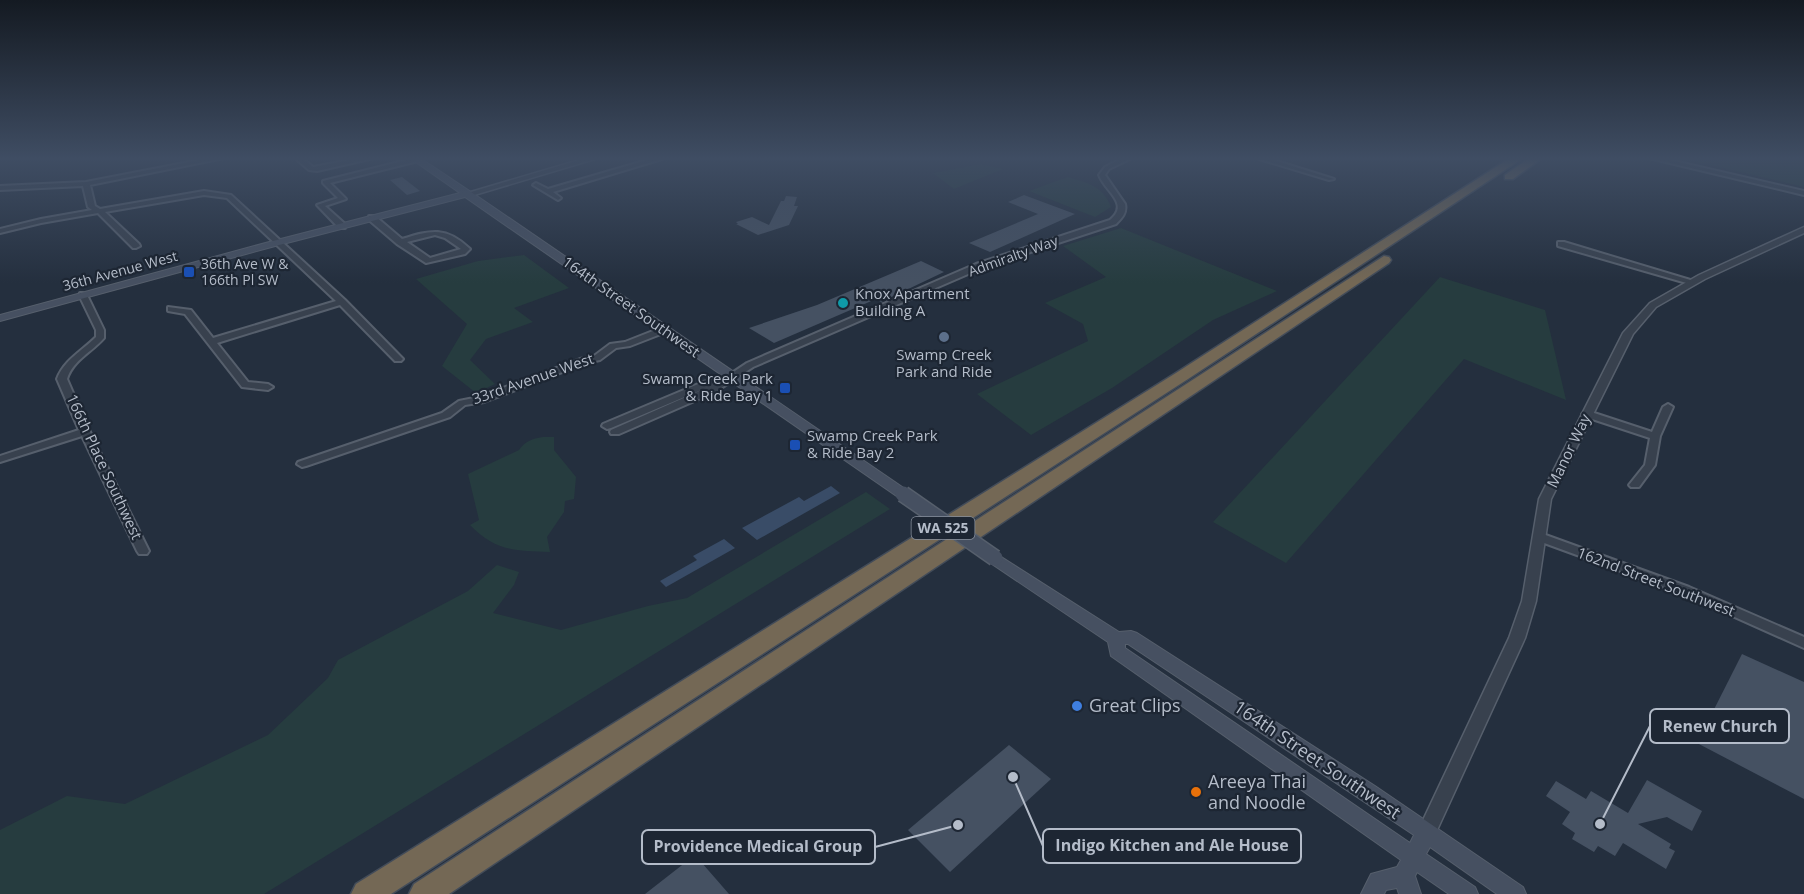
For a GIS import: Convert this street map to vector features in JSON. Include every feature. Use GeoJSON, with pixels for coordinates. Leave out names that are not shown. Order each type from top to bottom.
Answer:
{"type":"FeatureCollection","features":[{"type":"Feature","properties":{"kind":"highway","name":"WA 525"},"geometry":{"type":"LineString","coordinates":[[366,894],[1172,382],[1454,200]]}},
{"type":"Feature","properties":{"kind":"highway","name":"WA 525"},"geometry":{"type":"LineString","coordinates":[[424,894],[1474,200]]}},
{"type":"Feature","properties":{"kind":"main road","name":"36th Avenue West"},"geometry":{"type":"LineString","coordinates":[[0,318],[445,200]]}},
{"type":"Feature","properties":{"kind":"main road","name":"164th Street Southwest"},"geometry":{"type":"LineString","coordinates":[[476,200],[1116,639],[1131,637],[1515,894]]}},
{"type":"Feature","properties":{"kind":"main road","name":"164th Street Southwest"},"geometry":{"type":"LineString","coordinates":[[1116,639],[1117,651],[1467,894]]}},
{"type":"Feature","properties":{"kind":"main road"},"geometry":{"type":"LineString","coordinates":[[1372,894],[1378,881],[1407,885],[1413,855],[1426,833]]}},
{"type":"Feature","properties":{"kind":"street"},"geometry":{"type":"LineString","coordinates":[[90,200],[92,207],[101,212],[136,246]]}},
{"type":"Feature","properties":{"kind":"street"},"geometry":{"type":"LineString","coordinates":[[0,231],[41,221],[168,200]]}},
{"type":"Feature","properties":{"kind":"street"},"geometry":{"type":"LineString","coordinates":[[233,200],[276,243],[342,302],[398,359]]}},
{"type":"Feature","properties":{"kind":"street"},"geometry":{"type":"LineString","coordinates":[[340,200],[320,205],[342,226]]}},
{"type":"Feature","properties":{"kind":"street","name":"Admiralty Way"},"geometry":{"type":"LineString","coordinates":[[732,377],[750,365],[988,262],[1113,222],[1121,216],[1124,210],[1120,200]]}},
{"type":"Feature","properties":{"kind":"street"},"geometry":{"type":"LineString","coordinates":[[372,218],[400,242],[429,261],[466,249],[446,234],[438,232],[400,242]]}},
{"type":"Feature","properties":{"kind":"street","name":"Manor Way"},"geometry":{"type":"LineString","coordinates":[[1426,833],[1517,638],[1529,601],[1545,499],[1628,333],[1653,305],[1693,282],[1772,243],[1804,230]]}},
{"type":"Feature","properties":{"kind":"street"},"geometry":{"type":"LineString","coordinates":[[1561,244],[1693,282]]}},
{"type":"Feature","properties":{"kind":"street","name":"166th Place Southwest"},"geometry":{"type":"LineString","coordinates":[[83,295],[100,330],[100,338],[72,363],[62,378],[85,432],[143,551]]}},
{"type":"Feature","properties":{"kind":"street"},"geometry":{"type":"LineString","coordinates":[[211,342],[342,302]]}},
{"type":"Feature","properties":{"kind":"street"},"geometry":{"type":"LineString","coordinates":[[171,309],[188,312],[245,385],[268,387]]}},
{"type":"Feature","properties":{"kind":"street","name":"33rd Avenue West"},"geometry":{"type":"LineString","coordinates":[[302,464],[446,415],[462,403],[481,400],[583,361],[597,358],[613,346],[627,344],[663,330]]}},
{"type":"Feature","properties":{"kind":"street"},"geometry":{"type":"LineString","coordinates":[[611,429],[712,390],[732,377]]}},
{"type":"Feature","properties":{"kind":"street"},"geometry":{"type":"LineString","coordinates":[[1635,485],[1650,465],[1655,436],[1668,407]]}},
{"type":"Feature","properties":{"kind":"street"},"geometry":{"type":"LineString","coordinates":[[1587,414],[1655,436]]}},
{"type":"Feature","properties":{"kind":"street"},"geometry":{"type":"LineString","coordinates":[[0,459],[85,432]]}},
{"type":"Feature","properties":{"kind":"street","name":"162nd Street Southwest"},"geometry":{"type":"LineString","coordinates":[[1540,537],[1685,590],[1804,643]]}},
{"type":"Feature","properties":{"kind":"green space"},"geometry":{"type":"Polygon","coordinates":[[[1051,200],[1108,200],[1111,207],[1095,217],[1051,200]]]}},
{"type":"Feature","properties":{"kind":"green space"},"geometry":{"type":"Polygon","coordinates":[[[1121,228],[1277,291],[1213,320],[1112,388],[1031,435],[977,394],[1088,341],[1083,324],[1045,303],[1106,277],[1063,246],[1121,228]]]}},
{"type":"Feature","properties":{"kind":"green space"},"geometry":{"type":"Polygon","coordinates":[[[524,255],[569,288],[514,308],[533,322],[486,339],[470,360],[495,384],[476,393],[442,366],[467,324],[416,279],[478,261],[524,255]]]}},
{"type":"Feature","properties":{"kind":"green space"},"geometry":{"type":"Polygon","coordinates":[[[1440,277],[1545,310],[1566,400],[1464,359],[1286,563],[1213,522],[1440,277]]]}},
{"type":"Feature","properties":{"kind":"green space"},"geometry":{"type":"Polygon","coordinates":[[[554,437],[554,450],[576,477],[574,499],[565,501],[564,512],[547,537],[550,552],[516,550],[497,545],[479,534],[470,525],[479,520],[468,474],[519,450],[529,441],[554,437]]]}},
{"type":"Feature","properties":{"kind":"green space"},"geometry":{"type":"Polygon","coordinates":[[[866,492],[890,509],[264,894],[0,894],[0,830],[67,796],[125,804],[268,735],[328,678],[338,660],[468,591],[497,565],[519,572],[514,585],[493,613],[561,630],[648,606],[687,598],[866,492]]]}},
{"type":"Feature","properties":{"kind":"water"},"geometry":{"type":"Polygon","coordinates":[[[831,486],[840,493],[757,540],[742,528],[799,497],[804,501],[831,486]]]}},
{"type":"Feature","properties":{"kind":"water"},"geometry":{"type":"Polygon","coordinates":[[[724,539],[735,548],[666,587],[660,581],[697,560],[693,556],[724,539]]]}},
{"type":"Feature","properties":{"kind":"building"},"geometry":{"type":"Polygon","coordinates":[[[796,200],[794,206],[798,206],[789,225],[758,235],[736,224],[738,224],[736,222],[752,217],[769,225],[781,201],[796,200]]]}},
{"type":"Feature","properties":{"kind":"building"},"geometry":{"type":"Polygon","coordinates":[[[1013,200],[1037,200],[1075,214],[990,252],[969,243],[1038,214],[1008,202],[1013,200]]]}},
{"type":"Feature","properties":{"kind":"building","name":"Knox Apartment Building A"},"geometry":{"type":"Polygon","coordinates":[[[921,261],[944,272],[881,302],[876,299],[774,343],[749,328],[817,305],[921,261]]]}},
{"type":"Feature","properties":{"kind":"building"},"geometry":{"type":"Polygon","coordinates":[[[1742,654],[1804,682],[1804,799],[1697,743],[1742,654]]]}},
{"type":"Feature","properties":{"kind":"building"},"geometry":{"type":"Polygon","coordinates":[[[1009,745],[1051,779],[950,872],[908,830],[1009,745]]]}},
{"type":"Feature","properties":{"kind":"building"},"geometry":{"type":"Polygon","coordinates":[[[1647,780],[1702,811],[1692,831],[1667,817],[1638,824],[1671,844],[1669,848],[1675,851],[1666,869],[1623,843],[1615,856],[1598,846],[1594,852],[1572,839],[1575,833],[1562,824],[1570,812],[1546,796],[1556,781],[1586,799],[1591,791],[1628,813],[1647,780]]]}},
{"type":"Feature","properties":{"kind":"building"},"geometry":{"type":"Polygon","coordinates":[[[695,855],[729,894],[645,894],[695,855]]]}},
{"type":"Feature","properties":{"kind":"place","name":"36th Ave W & 166th Pl SW"},"geometry":{"type":"Point","coordinates":[189,272]}},
{"type":"Feature","properties":{"kind":"place","name":"Knox Apartment Building A"},"geometry":{"type":"Point","coordinates":[843,303]}},
{"type":"Feature","properties":{"kind":"place","name":"Swamp Creek Park and Ride"},"geometry":{"type":"Point","coordinates":[944,337]}},
{"type":"Feature","properties":{"kind":"place","name":"Swamp Creek Park & Ride Bay 1"},"geometry":{"type":"Point","coordinates":[785,388]}},
{"type":"Feature","properties":{"kind":"place","name":"Swamp Creek Park & Ride Bay 2"},"geometry":{"type":"Point","coordinates":[795,445]}},
{"type":"Feature","properties":{"kind":"place","name":"Great Clips"},"geometry":{"type":"Point","coordinates":[1077,706]}},
{"type":"Feature","properties":{"kind":"place","name":"Indigo Kitchen and Ale House"},"geometry":{"type":"Point","coordinates":[1013,777]}},
{"type":"Feature","properties":{"kind":"place","name":"Areeya Thai and Noodle"},"geometry":{"type":"Point","coordinates":[1196,792]}},
{"type":"Feature","properties":{"kind":"place","name":"Renew Church"},"geometry":{"type":"Point","coordinates":[1600,824]}},
{"type":"Feature","properties":{"kind":"place","name":"Providence Medical Group"},"geometry":{"type":"Point","coordinates":[958,825]}}]}
